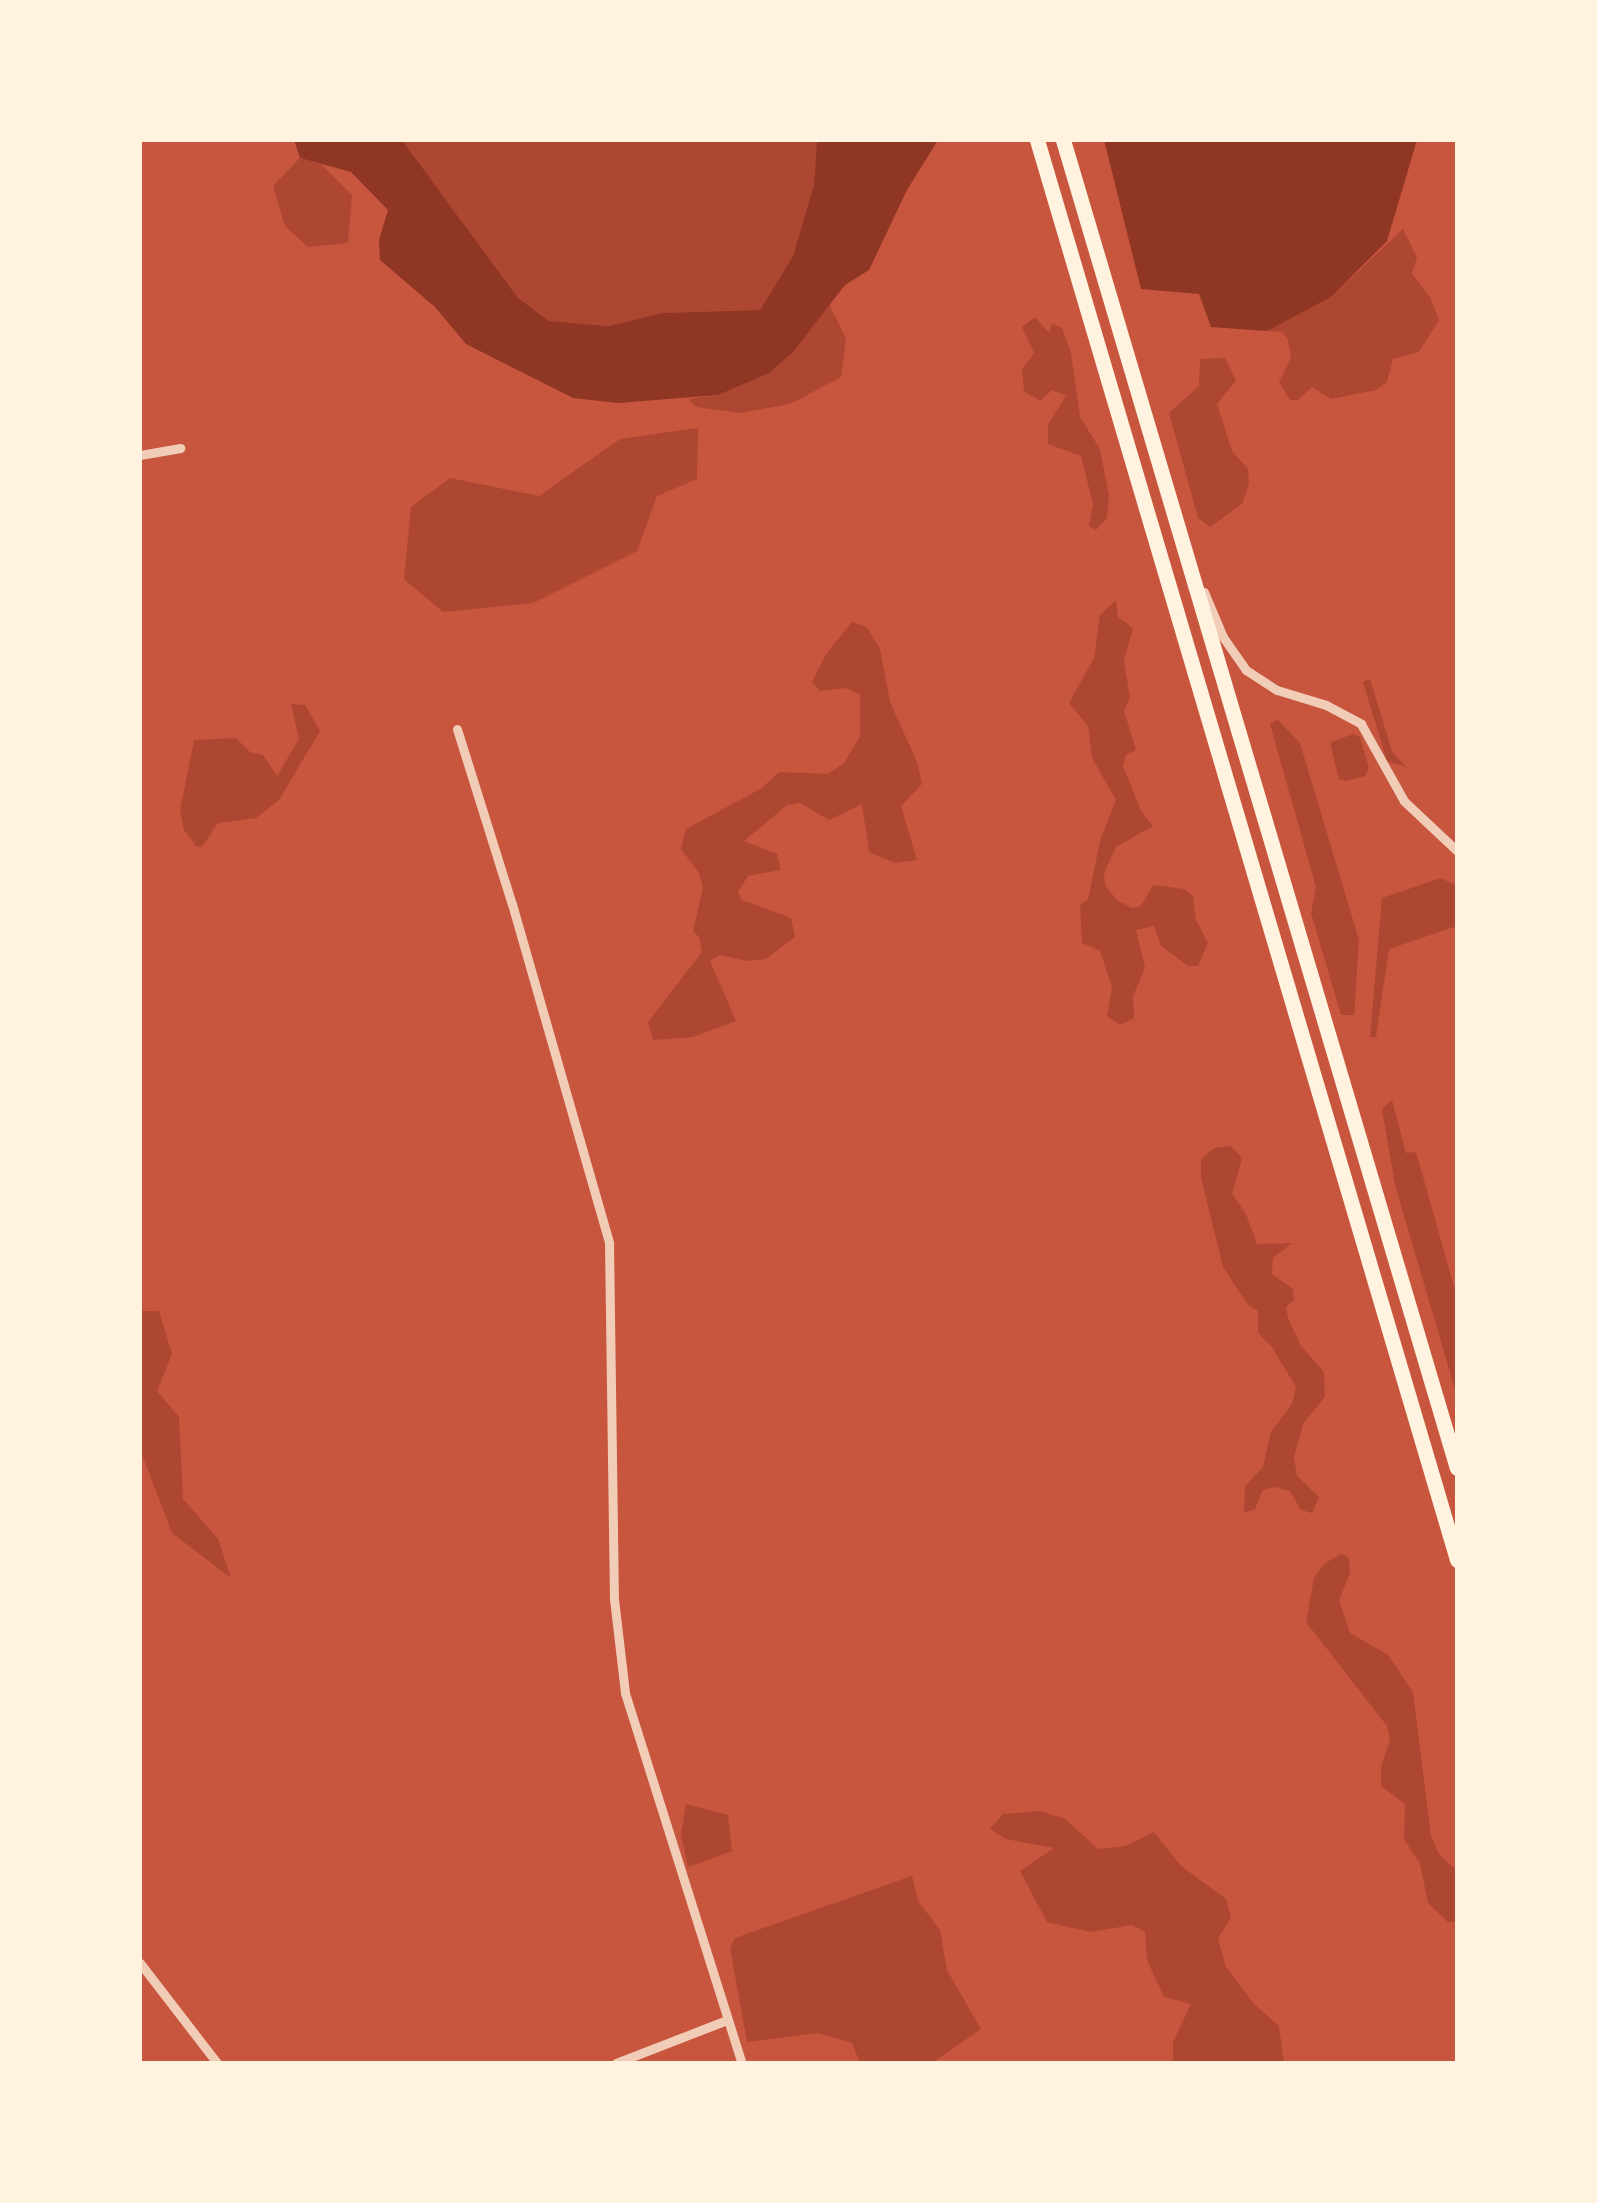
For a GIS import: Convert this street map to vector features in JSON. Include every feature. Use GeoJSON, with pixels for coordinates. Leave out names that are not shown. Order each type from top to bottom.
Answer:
{"type":"FeatureCollection","features":[{"type":"Feature","properties":{"kind":"highway"},"geometry":{"type":"LineString","coordinates":[[1036,140],[1457,1560]]}},
{"type":"Feature","properties":{"kind":"highway"},"geometry":{"type":"LineString","coordinates":[[1063,140],[1457,1468]]}},
{"type":"Feature","properties":{"kind":"street"},"geometry":{"type":"LineString","coordinates":[[140,455],[180,448]]}},
{"type":"Feature","properties":{"kind":"street"},"geometry":{"type":"LineString","coordinates":[[1191,562],[1223,637],[1246,670],[1288,695],[1326,704],[1361,724],[1404,801],[1457,851]]}},
{"type":"Feature","properties":{"kind":"street"},"geometry":{"type":"LineString","coordinates":[[457,729],[512,904],[609,1243],[614,1599],[626,1693],[742,2063]]}},
{"type":"Feature","properties":{"kind":"street"},"geometry":{"type":"LineString","coordinates":[[140,1963],[217,2063]]}},
{"type":"Feature","properties":{"kind":"street"},"geometry":{"type":"LineString","coordinates":[[616,2063],[728,2020]]}},
{"type":"Feature","properties":{"kind":"shaded area"},"geometry":{"type":"Polygon","coordinates":[[[294,140],[402,140],[518,298],[549,321],[609,326],[662,313],[760,310],[793,256],[814,184],[817,140],[938,140],[907,190],[869,270],[845,285],[793,352],[769,373],[718,395],[618,403],[573,398],[466,344],[435,307],[380,260],[379,240],[388,210],[351,172],[300,158],[294,140]]]}},
{"type":"Feature","properties":{"kind":"shaded area"},"geometry":{"type":"Polygon","coordinates":[[[402,140],[817,140],[814,184],[793,256],[760,310],[662,313],[609,326],[549,321],[518,298],[402,140]]]}},
{"type":"Feature","properties":{"kind":"shaded area"},"geometry":{"type":"Polygon","coordinates":[[[1104,140],[1417,140],[1387,241],[1331,297],[1267,331],[1211,327],[1199,294],[1141,289],[1104,140]]]}},
{"type":"Feature","properties":{"kind":"shaded area"},"geometry":{"type":"Polygon","coordinates":[[[300,158],[321,164],[352,195],[348,243],[308,247],[285,226],[273,186],[300,158]]]}},
{"type":"Feature","properties":{"kind":"shaded area"},"geometry":{"type":"Polygon","coordinates":[[[1403,229],[1417,257],[1412,274],[1430,297],[1439,320],[1419,352],[1393,359],[1387,382],[1376,390],[1331,399],[1312,387],[1298,400],[1290,400],[1279,382],[1291,357],[1288,340],[1282,332],[1267,331],[1331,297],[1403,229]]]}},
{"type":"Feature","properties":{"kind":"shaded area"},"geometry":{"type":"Polygon","coordinates":[[[829,304],[846,339],[841,377],[790,404],[740,413],[696,407],[689,399],[718,395],[829,304]]]}},
{"type":"Feature","properties":{"kind":"shaded area"},"geometry":{"type":"Polygon","coordinates":[[[1035,317],[1049,333],[1052,323],[1062,328],[1071,353],[1080,417],[1100,449],[1109,496],[1107,518],[1096,530],[1089,526],[1093,504],[1081,456],[1048,444],[1048,424],[1066,396],[1052,390],[1040,401],[1024,391],[1022,370],[1034,353],[1022,327],[1035,317]]]}},
{"type":"Feature","properties":{"kind":"shaded area"},"geometry":{"type":"Polygon","coordinates":[[[1225,358],[1236,380],[1217,404],[1232,451],[1248,469],[1249,484],[1242,504],[1210,527],[1198,518],[1169,413],[1199,386],[1200,359],[1225,358]]]}},
{"type":"Feature","properties":{"kind":"shaded area"},"geometry":{"type":"Polygon","coordinates":[[[698,428],[697,479],[657,496],[637,551],[533,603],[443,612],[404,579],[411,507],[450,478],[539,496],[620,439],[698,428]]]}},
{"type":"Feature","properties":{"kind":"shaded area"},"geometry":{"type":"Polygon","coordinates":[[[1116,600],[1118,617],[1133,628],[1124,661],[1130,697],[1124,711],[1136,750],[1126,755],[1123,766],[1141,811],[1153,826],[1116,847],[1104,873],[1105,885],[1117,900],[1132,908],[1141,906],[1153,885],[1184,889],[1193,896],[1196,920],[1208,943],[1198,966],[1188,966],[1161,946],[1154,926],[1136,930],[1145,968],[1133,996],[1134,1018],[1120,1025],[1107,1016],[1112,987],[1100,951],[1082,943],[1080,905],[1088,900],[1100,841],[1116,800],[1092,758],[1088,726],[1069,703],[1094,658],[1100,615],[1116,600]]]}},
{"type":"Feature","properties":{"kind":"shaded area"},"geometry":{"type":"Polygon","coordinates":[[[852,622],[867,627],[880,649],[890,702],[917,762],[922,784],[901,806],[917,860],[895,863],[869,852],[862,804],[829,820],[800,803],[787,805],[744,841],[777,854],[781,870],[748,876],[738,892],[742,900],[791,918],[795,937],[766,959],[748,961],[720,955],[710,961],[736,1021],[693,1037],[653,1040],[648,1022],[702,952],[699,937],[693,931],[703,888],[699,873],[681,849],[686,829],[762,788],[779,772],[828,774],[844,763],[860,736],[860,695],[847,688],[820,691],[812,682],[826,654],[852,622]]]}},
{"type":"Feature","properties":{"kind":"shaded area"},"geometry":{"type":"Polygon","coordinates":[[[1370,679],[1392,751],[1406,767],[1387,761],[1363,682],[1370,679]]]}},
{"type":"Feature","properties":{"kind":"shaded area"},"geometry":{"type":"Polygon","coordinates":[[[291,704],[305,705],[320,731],[279,800],[256,818],[218,823],[202,847],[196,846],[184,830],[180,811],[194,740],[236,738],[250,752],[263,755],[277,776],[299,739],[291,704]]]}},
{"type":"Feature","properties":{"kind":"shaded area"},"geometry":{"type":"Polygon","coordinates":[[[1278,720],[1300,743],[1359,940],[1354,1015],[1341,1015],[1311,913],[1316,887],[1270,724],[1278,720]]]}},
{"type":"Feature","properties":{"kind":"shaded area"},"geometry":{"type":"Polygon","coordinates":[[[1353,734],[1360,737],[1369,768],[1365,776],[1346,781],[1339,779],[1330,743],[1353,734]]]}},
{"type":"Feature","properties":{"kind":"shaded area"},"geometry":{"type":"Polygon","coordinates":[[[1441,878],[1457,886],[1457,926],[1389,949],[1376,1037],[1370,1037],[1382,898],[1441,878]]]}},
{"type":"Feature","properties":{"kind":"shaded area"},"geometry":{"type":"Polygon","coordinates":[[[1392,1100],[1406,1153],[1416,1152],[1457,1297],[1457,1396],[1395,1185],[1382,1109],[1392,1100]]]}},
{"type":"Feature","properties":{"kind":"shaded area"},"geometry":{"type":"Polygon","coordinates":[[[1231,1146],[1242,1158],[1232,1194],[1246,1214],[1257,1244],[1292,1243],[1273,1258],[1272,1274],[1293,1289],[1294,1300],[1286,1307],[1288,1318],[1301,1346],[1324,1372],[1325,1397],[1303,1424],[1294,1457],[1297,1476],[1319,1497],[1312,1513],[1301,1510],[1290,1491],[1275,1487],[1263,1490],[1255,1509],[1244,1513],[1245,1486],[1263,1467],[1271,1432],[1292,1404],[1296,1387],[1272,1347],[1258,1333],[1258,1311],[1248,1305],[1223,1267],[1201,1178],[1201,1159],[1214,1148],[1231,1146]]]}},
{"type":"Feature","properties":{"kind":"shaded area"},"geometry":{"type":"Polygon","coordinates":[[[140,1311],[159,1311],[172,1354],[157,1391],[179,1417],[183,1499],[218,1539],[231,1578],[172,1533],[140,1449],[140,1311]]]}},
{"type":"Feature","properties":{"kind":"shaded area"},"geometry":{"type":"Polygon","coordinates":[[[1342,1554],[1349,1558],[1350,1573],[1339,1600],[1350,1633],[1388,1655],[1413,1692],[1431,1836],[1439,1854],[1457,1871],[1457,1922],[1448,1922],[1428,1903],[1420,1864],[1404,1839],[1405,1804],[1381,1786],[1381,1767],[1390,1740],[1387,1726],[1306,1622],[1314,1578],[1325,1563],[1342,1554]]]}},
{"type":"Feature","properties":{"kind":"shaded area"},"geometry":{"type":"Polygon","coordinates":[[[686,1804],[728,1815],[732,1851],[688,1867],[681,1835],[686,1804]]]}},
{"type":"Feature","properties":{"kind":"shaded area"},"geometry":{"type":"Polygon","coordinates":[[[1040,1811],[1065,1819],[1098,1849],[1125,1846],[1154,1832],[1181,1866],[1226,1899],[1231,1918],[1218,1938],[1226,1967],[1254,2004],[1279,2026],[1284,2063],[1173,2063],[1173,2042],[1191,2004],[1164,1997],[1147,1960],[1145,1932],[1132,1925],[1091,1932],[1047,1922],[1020,1871],[1054,1848],[1006,1839],[990,1829],[1003,1814],[1040,1811]]]}},
{"type":"Feature","properties":{"kind":"shaded area"},"geometry":{"type":"Polygon","coordinates":[[[912,1876],[918,1901],[940,1930],[947,1970],[981,2029],[932,2063],[860,2063],[852,2043],[818,2033],[747,2042],[730,1948],[735,1938],[912,1876]]]}}]}
